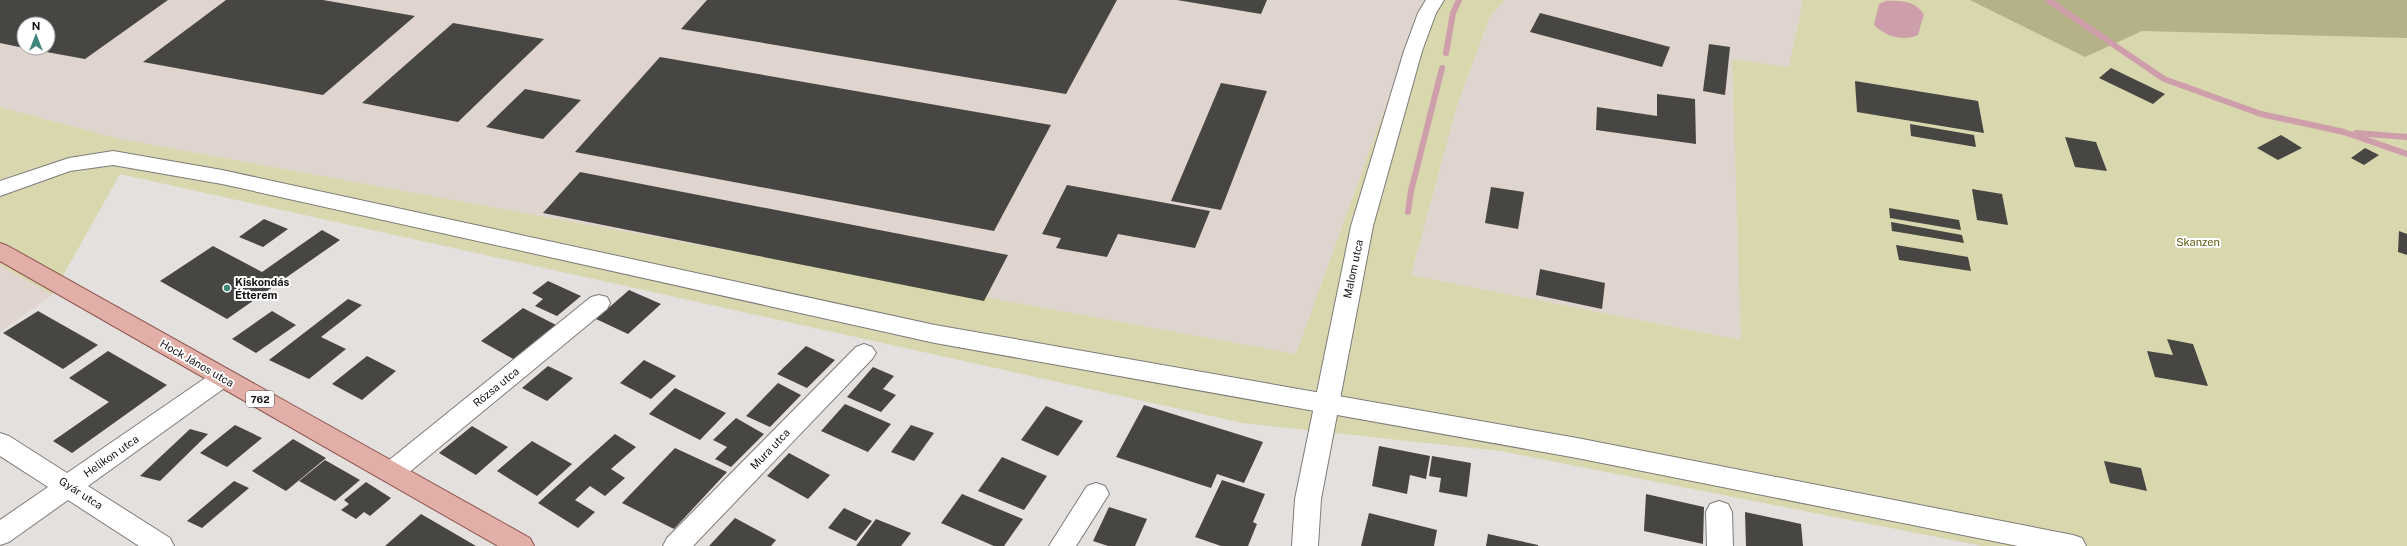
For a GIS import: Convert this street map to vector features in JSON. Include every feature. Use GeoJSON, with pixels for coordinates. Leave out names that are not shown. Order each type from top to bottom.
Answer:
{"type":"FeatureCollection","features":[{"type":"Feature","properties":{"kind":"main road","name":"Hock János utca"},"geometry":{"type":"LineString","coordinates":[[0,251],[521,546]]}},
{"type":"Feature","properties":{"kind":"street","name":"Malom utca"},"geometry":{"type":"LineString","coordinates":[[1305,546],[1308,499],[1325,405],[1362,226],[1413,51],[1427,13],[1435,0]]}},
{"type":"Feature","properties":{"kind":"street"},"geometry":{"type":"LineString","coordinates":[[0,188],[66,165],[97,158],[113,158],[222,177],[935,334],[1762,483],[2073,546]]}},
{"type":"Feature","properties":{"kind":"street","name":"Rózsa utca"},"geometry":{"type":"LineString","coordinates":[[392,472],[599,302]]}},
{"type":"Feature","properties":{"kind":"street","name":"Mura utca"},"geometry":{"type":"LineString","coordinates":[[676,546],[864,353]]}},
{"type":"Feature","properties":{"kind":"street","name":"Helikon utca"},"geometry":{"type":"LineString","coordinates":[[0,534],[222,378]]}},
{"type":"Feature","properties":{"kind":"street","name":"Gyár utca"},"geometry":{"type":"LineString","coordinates":[[0,442],[69,485],[161,546]]}},
{"type":"Feature","properties":{"kind":"street"},"geometry":{"type":"LineString","coordinates":[[1062,546],[1096,494]]}},
{"type":"Feature","properties":{"kind":"street"},"geometry":{"type":"LineString","coordinates":[[1719,512],[1720,546]]}},
{"type":"Feature","properties":{"kind":"shaded area"},"geometry":{"type":"Polygon","coordinates":[[[0,0],[1424,0],[1296,354],[120,139],[0,107],[0,0]]]}},
{"type":"Feature","properties":{"kind":"shaded area"},"geometry":{"type":"Polygon","coordinates":[[[1505,0],[1803,0],[1789,67],[1732,59],[1742,340],[1411,275],[1457,106],[1490,16],[1505,0]]]}},
{"type":"Feature","properties":{"kind":"shaded area"},"geometry":{"type":"Polygon","coordinates":[[[1970,0],[2407,0],[2407,38],[2142,31],[2085,57],[1970,0]]]}},
{"type":"Feature","properties":{"kind":"shaded area"},"geometry":{"type":"Polygon","coordinates":[[[1886,1],[1907,2],[1916,6],[1924,14],[1918,35],[1906,38],[1894,37],[1878,29],[1874,25],[1879,4],[1886,1]]]}},
{"type":"Feature","properties":{"kind":"shaded area"},"geometry":{"type":"Polygon","coordinates":[[[0,265],[52,295],[0,332],[0,265]]]}},
{"type":"Feature","properties":{"kind":"green space","name":"Skanzen"},"geometry":{"type":"Polygon","coordinates":[[[1424,0],[1505,0],[1490,16],[1457,106],[1411,275],[1741,340],[1732,59],[1789,67],[1803,0],[2407,0],[2407,546],[1982,546],[1500,451],[1243,423],[120,174],[52,295],[0,265],[0,107],[120,139],[1296,354],[1424,0]]]}},
{"type":"Feature","properties":{"kind":"building"},"geometry":{"type":"Polygon","coordinates":[[[0,0],[168,0],[85,59],[56,54],[56,16],[16,16],[16,46],[0,43],[0,0]]]}},
{"type":"Feature","properties":{"kind":"building"},"geometry":{"type":"Polygon","coordinates":[[[226,0],[323,0],[415,16],[323,95],[143,62],[226,0]]]}},
{"type":"Feature","properties":{"kind":"building"},"geometry":{"type":"Polygon","coordinates":[[[707,0],[1117,0],[1066,94],[681,29],[707,0]]]}},
{"type":"Feature","properties":{"kind":"building"},"geometry":{"type":"Polygon","coordinates":[[[1177,0],[1267,0],[1261,14],[1177,0]]]}},
{"type":"Feature","properties":{"kind":"building"},"geometry":{"type":"Polygon","coordinates":[[[1540,13],[1670,47],[1662,67],[1530,32],[1540,13]]]}},
{"type":"Feature","properties":{"kind":"building"},"geometry":{"type":"Polygon","coordinates":[[[453,23],[544,39],[458,122],[362,103],[453,23]]]}},
{"type":"Feature","properties":{"kind":"building"},"geometry":{"type":"Polygon","coordinates":[[[1709,44],[1730,47],[1725,95],[1703,91],[1709,44]]]}},
{"type":"Feature","properties":{"kind":"building"},"geometry":{"type":"Polygon","coordinates":[[[660,57],[1051,125],[994,231],[575,152],[660,57]]]}},
{"type":"Feature","properties":{"kind":"building"},"geometry":{"type":"Polygon","coordinates":[[[2111,68],[2165,94],[2153,104],[2099,78],[2111,68]]]}},
{"type":"Feature","properties":{"kind":"building"},"geometry":{"type":"Polygon","coordinates":[[[1855,81],[1978,101],[1984,133],[1857,112],[1855,81]]]}},
{"type":"Feature","properties":{"kind":"building"},"geometry":{"type":"Polygon","coordinates":[[[1221,83],[1267,91],[1221,210],[1171,201],[1221,83]]]}},
{"type":"Feature","properties":{"kind":"building"},"geometry":{"type":"Polygon","coordinates":[[[525,89],[581,100],[543,139],[486,127],[525,89]]]}},
{"type":"Feature","properties":{"kind":"building"},"geometry":{"type":"Polygon","coordinates":[[[1657,94],[1695,99],[1696,144],[1596,130],[1597,107],[1657,116],[1657,94]]]}},
{"type":"Feature","properties":{"kind":"building"},"geometry":{"type":"Polygon","coordinates":[[[1910,124],[1974,135],[1976,147],[1911,136],[1910,124]]]}},
{"type":"Feature","properties":{"kind":"building"},"geometry":{"type":"Polygon","coordinates":[[[2281,135],[2302,148],[2278,160],[2257,148],[2281,135]]]}},
{"type":"Feature","properties":{"kind":"building"},"geometry":{"type":"Polygon","coordinates":[[[2065,137],[2096,142],[2107,171],[2075,167],[2065,137]]]}},
{"type":"Feature","properties":{"kind":"building"},"geometry":{"type":"Polygon","coordinates":[[[2365,148],[2379,155],[2364,165],[2351,158],[2365,148]]]}},
{"type":"Feature","properties":{"kind":"building"},"geometry":{"type":"Polygon","coordinates":[[[580,172],[1008,255],[984,301],[543,213],[580,172]]]}},
{"type":"Feature","properties":{"kind":"building"},"geometry":{"type":"Polygon","coordinates":[[[1067,185],[1210,211],[1195,248],[1118,234],[1107,257],[1056,248],[1061,238],[1042,234],[1067,185]]]}},
{"type":"Feature","properties":{"kind":"building"},"geometry":{"type":"Polygon","coordinates":[[[1491,187],[1524,192],[1518,229],[1485,223],[1491,187]]]}},
{"type":"Feature","properties":{"kind":"building"},"geometry":{"type":"Polygon","coordinates":[[[1972,189],[2002,194],[2008,225],[1977,220],[1972,189]]]}},
{"type":"Feature","properties":{"kind":"building"},"geometry":{"type":"Polygon","coordinates":[[[1889,208],[1959,220],[1961,230],[1890,218],[1889,208]]]}},
{"type":"Feature","properties":{"kind":"building"},"geometry":{"type":"Polygon","coordinates":[[[264,219],[288,229],[263,247],[239,237],[264,219]]]}},
{"type":"Feature","properties":{"kind":"building"},"geometry":{"type":"Polygon","coordinates":[[[1891,222],[1962,235],[1964,243],[1892,231],[1891,222]]]}},
{"type":"Feature","properties":{"kind":"building"},"geometry":{"type":"Polygon","coordinates":[[[322,230],[340,240],[227,319],[160,281],[213,246],[262,272],[322,230]]]}},
{"type":"Feature","properties":{"kind":"building"},"geometry":{"type":"Polygon","coordinates":[[[2399,231],[2407,234],[2407,255],[2398,252],[2399,231]]]}},
{"type":"Feature","properties":{"kind":"building"},"geometry":{"type":"Polygon","coordinates":[[[1896,245],[1968,257],[1971,271],[1899,260],[1896,245]]]}},
{"type":"Feature","properties":{"kind":"building"},"geometry":{"type":"Polygon","coordinates":[[[1540,269],[1605,283],[1602,309],[1536,295],[1540,269]]]}},
{"type":"Feature","properties":{"kind":"building"},"geometry":{"type":"Polygon","coordinates":[[[548,281],[581,296],[557,316],[535,306],[543,299],[532,293],[548,281]]]}},
{"type":"Feature","properties":{"kind":"building"},"geometry":{"type":"Polygon","coordinates":[[[629,290],[661,304],[628,334],[596,319],[629,290]]]}},
{"type":"Feature","properties":{"kind":"building"},"geometry":{"type":"Polygon","coordinates":[[[348,299],[362,305],[321,337],[346,349],[309,379],[269,360],[348,299]]]}},
{"type":"Feature","properties":{"kind":"building"},"geometry":{"type":"Polygon","coordinates":[[[523,308],[556,325],[515,360],[481,341],[523,308]]]}},
{"type":"Feature","properties":{"kind":"building"},"geometry":{"type":"Polygon","coordinates":[[[38,311],[98,345],[63,369],[3,333],[38,311]]]}},
{"type":"Feature","properties":{"kind":"building"},"geometry":{"type":"Polygon","coordinates":[[[272,311],[296,325],[256,353],[232,339],[272,311]]]}},
{"type":"Feature","properties":{"kind":"building"},"geometry":{"type":"Polygon","coordinates":[[[2167,339],[2193,344],[2208,386],[2155,377],[2147,351],[2173,355],[2167,339]]]}},
{"type":"Feature","properties":{"kind":"building"},"geometry":{"type":"Polygon","coordinates":[[[806,346],[835,360],[807,388],[777,374],[806,346]]]}},
{"type":"Feature","properties":{"kind":"building"},"geometry":{"type":"Polygon","coordinates":[[[108,351],[167,385],[72,453],[53,441],[109,402],[69,378],[108,351]]]}},
{"type":"Feature","properties":{"kind":"building"},"geometry":{"type":"Polygon","coordinates":[[[367,356],[396,371],[362,400],[332,384],[367,356]]]}},
{"type":"Feature","properties":{"kind":"building"},"geometry":{"type":"Polygon","coordinates":[[[644,360],[676,376],[651,399],[620,383],[644,360]]]}},
{"type":"Feature","properties":{"kind":"building"},"geometry":{"type":"Polygon","coordinates":[[[548,366],[573,378],[547,401],[522,388],[548,366]]]}},
{"type":"Feature","properties":{"kind":"building"},"geometry":{"type":"Polygon","coordinates":[[[873,367],[894,376],[883,389],[896,395],[881,412],[847,397],[873,367]]]}},
{"type":"Feature","properties":{"kind":"building"},"geometry":{"type":"Polygon","coordinates":[[[778,383],[801,395],[770,427],[746,416],[778,383]]]}},
{"type":"Feature","properties":{"kind":"building"},"geometry":{"type":"Polygon","coordinates":[[[675,388],[726,413],[700,440],[649,414],[675,388]]]}},
{"type":"Feature","properties":{"kind":"building"},"geometry":{"type":"Polygon","coordinates":[[[845,404],[891,424],[868,452],[821,431],[845,404]]]}},
{"type":"Feature","properties":{"kind":"building"},"geometry":{"type":"Polygon","coordinates":[[[1144,405],[1263,442],[1244,483],[1217,474],[1211,488],[1116,457],[1144,405]]]}},
{"type":"Feature","properties":{"kind":"building"},"geometry":{"type":"Polygon","coordinates":[[[1046,406],[1083,421],[1058,456],[1021,440],[1046,406]]]}},
{"type":"Feature","properties":{"kind":"building"},"geometry":{"type":"Polygon","coordinates":[[[736,418],[764,434],[731,467],[715,459],[727,447],[713,440],[736,418]]]}},
{"type":"Feature","properties":{"kind":"building"},"geometry":{"type":"Polygon","coordinates":[[[235,425],[262,438],[227,467],[200,453],[235,425]]]}},
{"type":"Feature","properties":{"kind":"building"},"geometry":{"type":"Polygon","coordinates":[[[911,425],[934,433],[914,461],[891,452],[911,425]]]}},
{"type":"Feature","properties":{"kind":"building"},"geometry":{"type":"Polygon","coordinates":[[[472,426],[508,447],[476,475],[439,453],[472,426]]]}},
{"type":"Feature","properties":{"kind":"building"},"geometry":{"type":"Polygon","coordinates":[[[190,429],[208,434],[160,481],[140,476],[190,429]]]}},
{"type":"Feature","properties":{"kind":"building"},"geometry":{"type":"Polygon","coordinates":[[[615,434],[636,447],[611,469],[625,478],[605,496],[590,486],[575,500],[595,512],[578,528],[538,503],[615,434]]]}},
{"type":"Feature","properties":{"kind":"building"},"geometry":{"type":"Polygon","coordinates":[[[293,439],[326,458],[286,491],[252,471],[293,439]]]}},
{"type":"Feature","properties":{"kind":"building"},"geometry":{"type":"Polygon","coordinates":[[[532,441],[572,464],[537,496],[497,471],[532,441]]]}},
{"type":"Feature","properties":{"kind":"building"},"geometry":{"type":"Polygon","coordinates":[[[1379,446],[1430,456],[1426,479],[1410,475],[1407,494],[1372,486],[1379,446]]]}},
{"type":"Feature","properties":{"kind":"building"},"geometry":{"type":"Polygon","coordinates":[[[675,448],[727,472],[674,529],[622,503],[675,448]]]}},
{"type":"Feature","properties":{"kind":"building"},"geometry":{"type":"Polygon","coordinates":[[[789,453],[830,475],[808,499],[767,476],[789,453]]]}},
{"type":"Feature","properties":{"kind":"building"},"geometry":{"type":"Polygon","coordinates":[[[1432,456],[1471,463],[1467,497],[1439,492],[1441,478],[1429,476],[1432,456]]]}},
{"type":"Feature","properties":{"kind":"building"},"geometry":{"type":"Polygon","coordinates":[[[1002,457],[1047,476],[1024,510],[978,491],[1002,457]]]}},
{"type":"Feature","properties":{"kind":"building"},"geometry":{"type":"Polygon","coordinates":[[[325,460],[360,480],[335,501],[299,481],[325,460]]]}},
{"type":"Feature","properties":{"kind":"building"},"geometry":{"type":"Polygon","coordinates":[[[2104,461],[2141,468],[2147,491],[2110,483],[2104,461]]]}},
{"type":"Feature","properties":{"kind":"building"},"geometry":{"type":"Polygon","coordinates":[[[1222,480],[1265,494],[1253,522],[1257,524],[1248,546],[1221,546],[1195,537],[1222,480]]]}},
{"type":"Feature","properties":{"kind":"building"},"geometry":{"type":"Polygon","coordinates":[[[234,481],[249,488],[202,528],[187,521],[234,481]]]}},
{"type":"Feature","properties":{"kind":"building"},"geometry":{"type":"Polygon","coordinates":[[[366,482],[391,498],[370,516],[364,512],[356,519],[341,510],[349,504],[344,500],[366,482]]]}},
{"type":"Feature","properties":{"kind":"building"},"geometry":{"type":"Polygon","coordinates":[[[962,494],[1023,519],[1004,546],[994,546],[941,523],[962,494]]]}},
{"type":"Feature","properties":{"kind":"building"},"geometry":{"type":"Polygon","coordinates":[[[1646,494],[1704,507],[1703,544],[1644,531],[1646,494]]]}},
{"type":"Feature","properties":{"kind":"building"},"geometry":{"type":"Polygon","coordinates":[[[1109,507],[1147,519],[1135,546],[1108,546],[1093,541],[1109,507]]]}},
{"type":"Feature","properties":{"kind":"building"},"geometry":{"type":"Polygon","coordinates":[[[844,508],[872,521],[856,541],[828,528],[844,508]]]}},
{"type":"Feature","properties":{"kind":"building"},"geometry":{"type":"Polygon","coordinates":[[[1745,512],[1801,524],[1803,546],[1746,546],[1745,512]]]}},
{"type":"Feature","properties":{"kind":"building"},"geometry":{"type":"Polygon","coordinates":[[[1369,513],[1437,530],[1434,546],[1361,546],[1369,513]]]}},
{"type":"Feature","properties":{"kind":"building"},"geometry":{"type":"Polygon","coordinates":[[[421,514],[476,546],[385,546],[421,514]]]}},
{"type":"Feature","properties":{"kind":"building"},"geometry":{"type":"Polygon","coordinates":[[[735,518],[776,540],[771,546],[709,546],[735,518]]]}},
{"type":"Feature","properties":{"kind":"building"},"geometry":{"type":"Polygon","coordinates":[[[876,519],[911,533],[901,546],[856,546],[876,519]]]}},
{"type":"Feature","properties":{"kind":"building"},"geometry":{"type":"Polygon","coordinates":[[[1488,534],[1538,545],[1538,546],[1486,546],[1488,534]]]}},
{"type":"Feature","properties":{"kind":"waterway"},"geometry":{"type":"LineString","coordinates":[[1446,53],[1453,13],[1459,0]]}},
{"type":"Feature","properties":{"kind":"waterway"},"geometry":{"type":"LineString","coordinates":[[2048,0],[2164,79],[2261,114],[2344,132],[2407,154]]}},
{"type":"Feature","properties":{"kind":"waterway"},"geometry":{"type":"LineString","coordinates":[[1408,212],[1411,191],[1442,68]]}},
{"type":"Feature","properties":{"kind":"waterway"},"geometry":{"type":"LineString","coordinates":[[2356,133],[2407,137]]}},
{"type":"Feature","properties":{"kind":"place","name":"Kiskondás Étterem"},"geometry":{"type":"Point","coordinates":[227,288]}}]}
